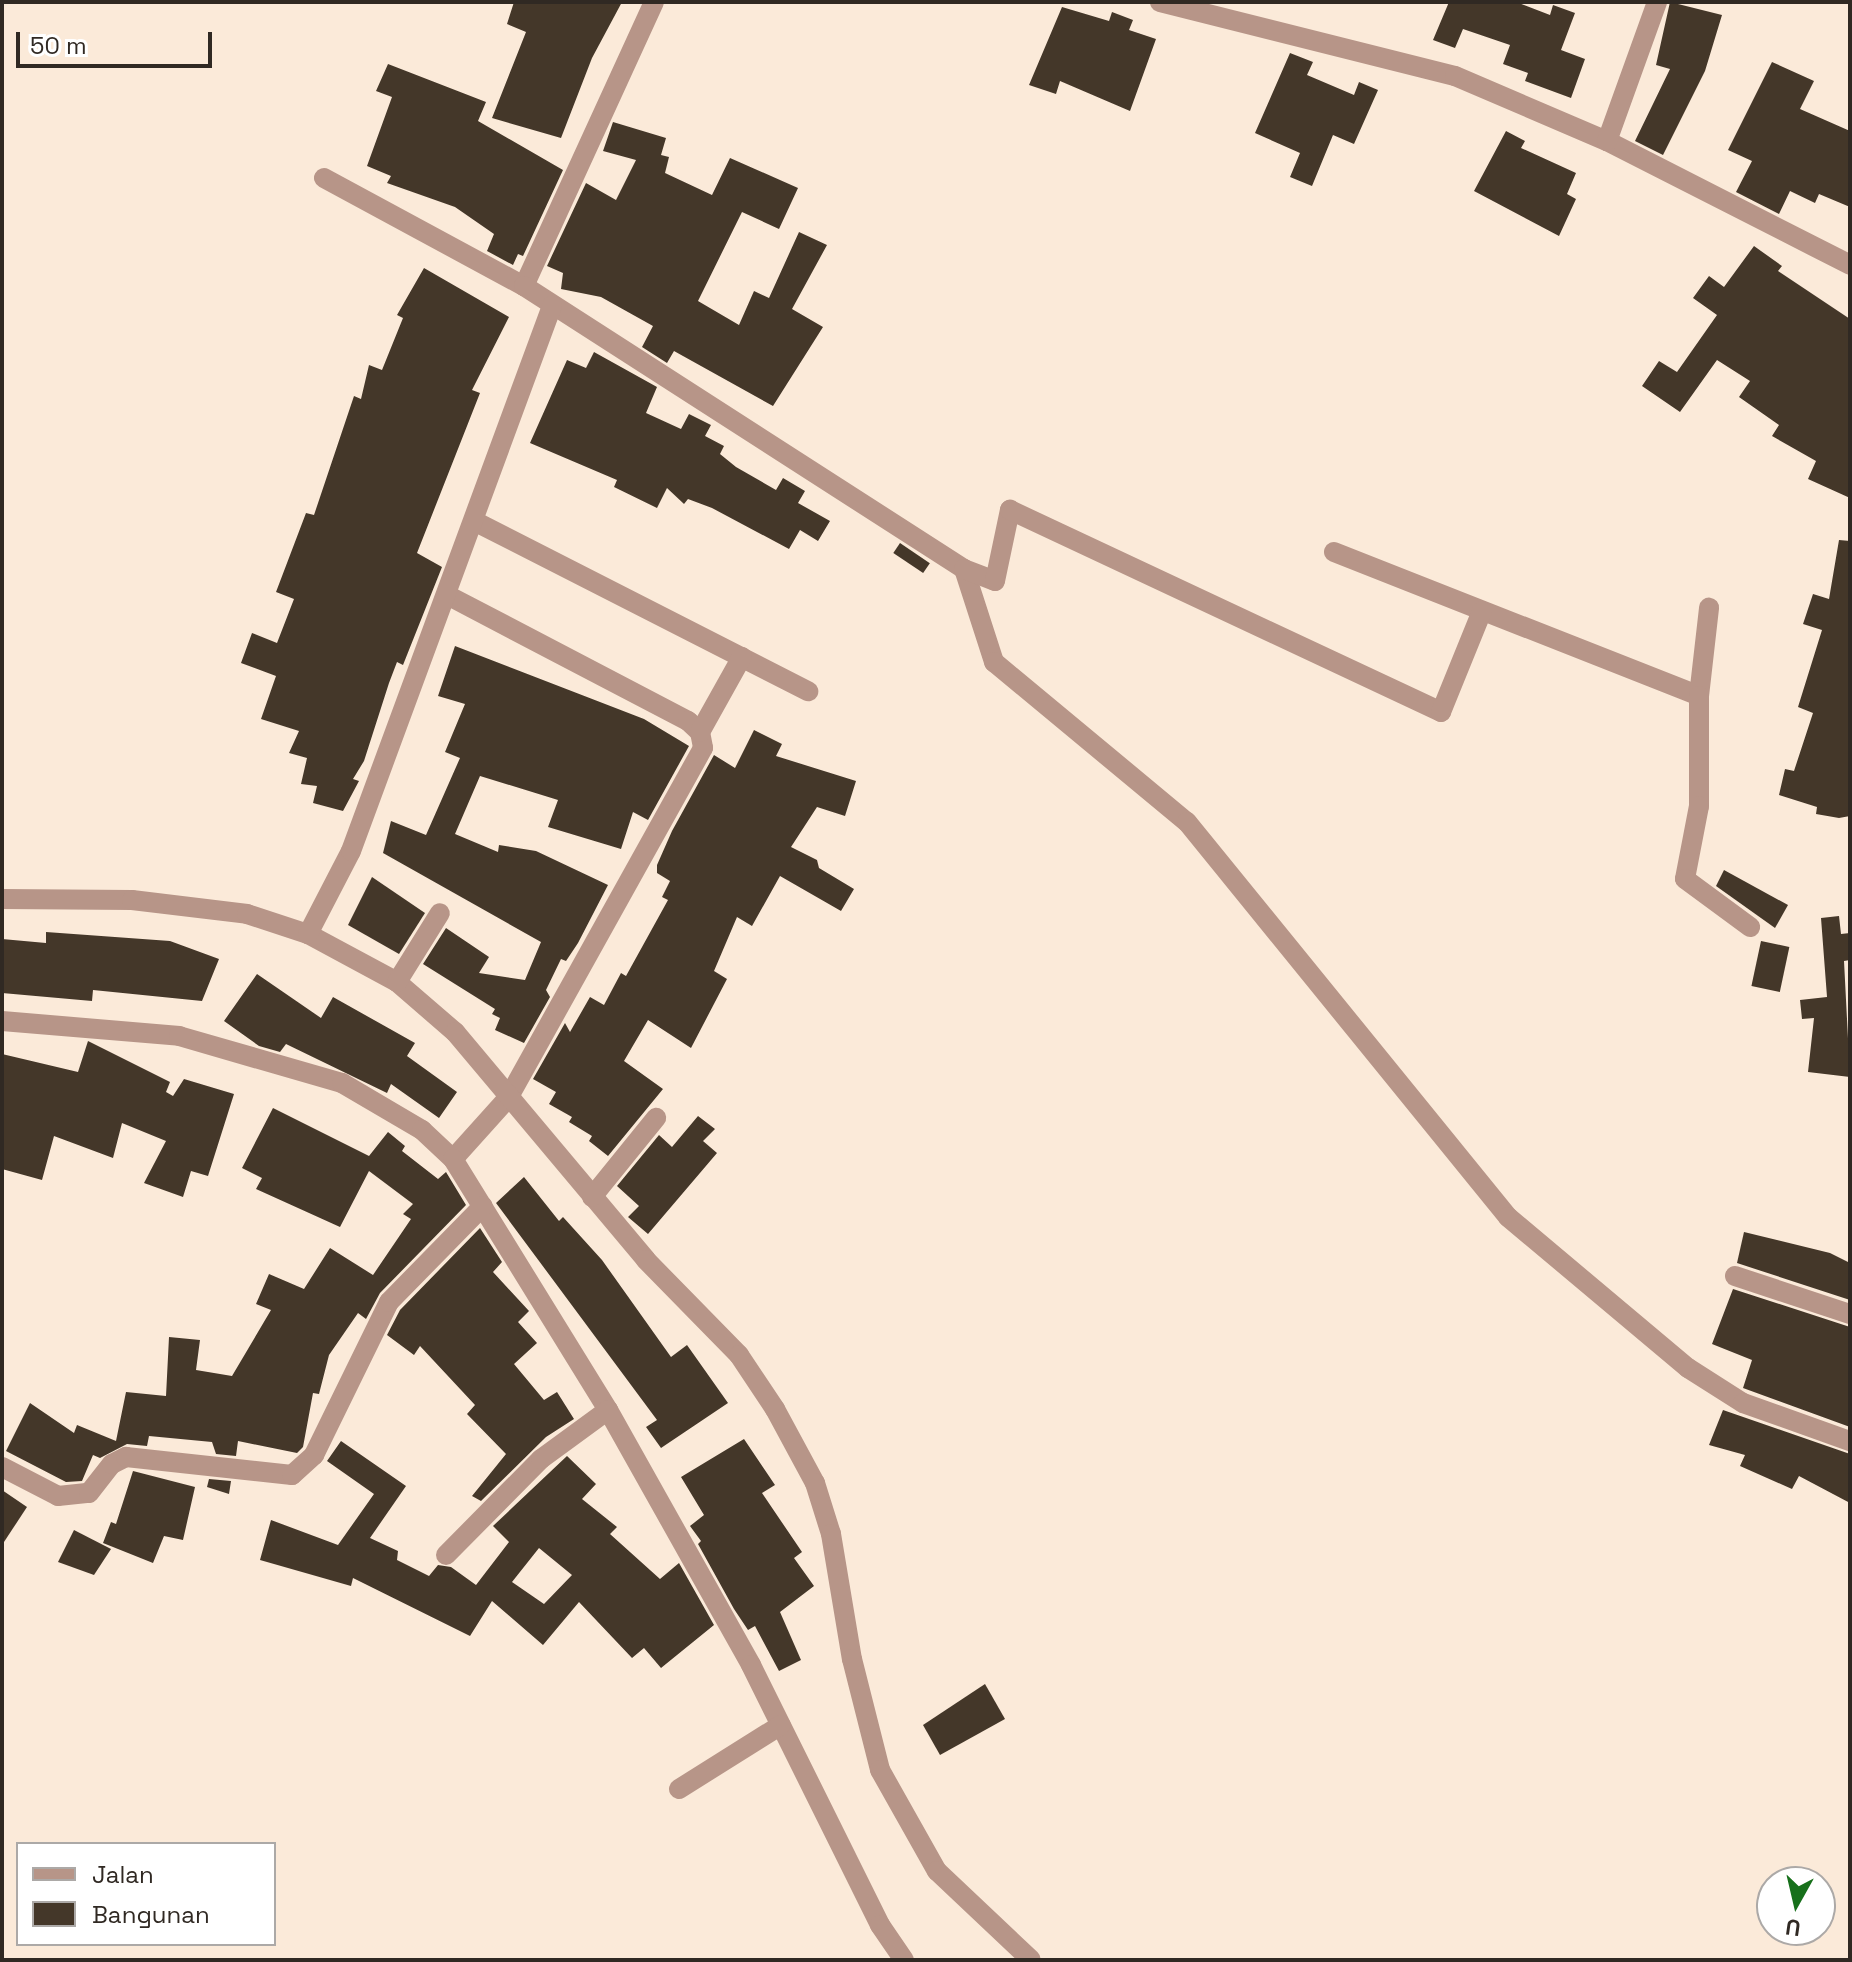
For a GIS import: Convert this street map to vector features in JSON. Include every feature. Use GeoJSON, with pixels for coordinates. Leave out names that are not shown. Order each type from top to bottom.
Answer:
{"type":"FeatureCollection","features":[{"type":"Feature","properties":{"kind":"street"},"geometry":{"type":"LineString","coordinates":[[524,286],[654,2]]}},
{"type":"Feature","properties":{"kind":"street"},"geometry":{"type":"LineString","coordinates":[[1160,2],[1455,76],[1607,141],[1850,265]]}},
{"type":"Feature","properties":{"kind":"street"},"geometry":{"type":"LineString","coordinates":[[1607,141],[1657,2]]}},
{"type":"Feature","properties":{"kind":"street"},"geometry":{"type":"LineString","coordinates":[[324,178],[524,286],[964,569],[995,581],[1010,510],[1441,712],[1482,611]]}},
{"type":"Feature","properties":{"kind":"street"},"geometry":{"type":"LineString","coordinates":[[308,934],[351,851],[370,792],[449,596],[552,306]]}},
{"type":"Feature","properties":{"kind":"street"},"geometry":{"type":"LineString","coordinates":[[476,522],[808,691]]}},
{"type":"Feature","properties":{"kind":"street"},"geometry":{"type":"LineString","coordinates":[[1334,552],[1699,696]]}},
{"type":"Feature","properties":{"kind":"street"},"geometry":{"type":"LineString","coordinates":[[964,569],[994,662],[1187,822],[1508,1217],[1688,1368],[1743,1403],[1850,1441]]}},
{"type":"Feature","properties":{"kind":"street"},"geometry":{"type":"LineString","coordinates":[[449,596],[700,732]]}},
{"type":"Feature","properties":{"kind":"street"},"geometry":{"type":"LineString","coordinates":[[1709,608],[1699,696],[1699,806],[1685,879],[1750,927]]}},
{"type":"Feature","properties":{"kind":"street"},"geometry":{"type":"LineString","coordinates":[[453,1159],[508,1098],[697,760],[703,748],[700,732],[742,657]]}},
{"type":"Feature","properties":{"kind":"street"},"geometry":{"type":"LineString","coordinates":[[2,899],[193,906],[247,914],[308,934],[397,982],[455,1032],[592,1197],[739,1355],[775,1409],[815,1483],[831,1534],[852,1659],[880,1770],[937,1871],[1031,1960]]}},
{"type":"Feature","properties":{"kind":"street"},"geometry":{"type":"LineString","coordinates":[[397,982],[440,913]]}},
{"type":"Feature","properties":{"kind":"street"},"geometry":{"type":"LineString","coordinates":[[2,1021],[179,1036],[342,1083],[422,1130],[453,1159],[608,1410],[781,1725],[880,1925],[904,1960]]}},
{"type":"Feature","properties":{"kind":"street"},"geometry":{"type":"LineString","coordinates":[[592,1197],[656,1118]]}},
{"type":"Feature","properties":{"kind":"street"},"geometry":{"type":"LineString","coordinates":[[2,1467],[58,1496],[89,1493],[112,1464],[126,1457],[292,1475],[314,1455],[389,1302],[483,1206]]}},
{"type":"Feature","properties":{"kind":"street"},"geometry":{"type":"LineString","coordinates":[[1735,1276],[1850,1314]]}},
{"type":"Feature","properties":{"kind":"street"},"geometry":{"type":"LineString","coordinates":[[446,1555],[541,1459],[608,1410]]}},
{"type":"Feature","properties":{"kind":"street"},"geometry":{"type":"LineString","coordinates":[[679,1789],[781,1725]]}},
{"type":"Feature","properties":{"kind":"building"},"geometry":{"type":"Polygon","coordinates":[[[514,2],[622,2],[592,58],[561,138],[492,118],[526,32],[507,24],[514,2]]]}},
{"type":"Feature","properties":{"kind":"building"},"geometry":{"type":"Polygon","coordinates":[[[1449,2],[1516,2],[1550,15],[1553,5],[1575,13],[1561,50],[1585,59],[1571,98],[1525,81],[1528,73],[1503,64],[1510,45],[1463,29],[1455,48],[1433,40],[1449,2]]]}},
{"type":"Feature","properties":{"kind":"building"},"geometry":{"type":"Polygon","coordinates":[[[1670,2],[1722,15],[1705,71],[1663,155],[1635,141],[1670,69],[1656,65],[1670,2]]]}},
{"type":"Feature","properties":{"kind":"building"},"geometry":{"type":"Polygon","coordinates":[[[1062,7],[1109,21],[1112,12],[1133,20],[1129,30],[1156,39],[1130,111],[1060,81],[1056,94],[1029,85],[1062,7]]]}},
{"type":"Feature","properties":{"kind":"building"},"geometry":{"type":"Polygon","coordinates":[[[1290,53],[1313,62],[1307,75],[1354,95],[1359,82],[1378,90],[1354,144],[1333,135],[1312,186],[1290,177],[1300,153],[1255,133],[1290,53]]]}},
{"type":"Feature","properties":{"kind":"building"},"geometry":{"type":"Polygon","coordinates":[[[1772,62],[1814,81],[1800,109],[1850,131],[1850,207],[1819,194],[1815,203],[1790,191],[1779,214],[1736,192],[1752,161],[1728,150],[1772,62]]]}},
{"type":"Feature","properties":{"kind":"building"},"geometry":{"type":"Polygon","coordinates":[[[388,64],[486,102],[478,121],[563,170],[523,256],[518,254],[513,265],[487,251],[494,234],[455,207],[387,183],[391,176],[367,166],[392,97],[376,91],[388,64]]]}},
{"type":"Feature","properties":{"kind":"building"},"geometry":{"type":"Polygon","coordinates":[[[613,122],[666,138],[661,155],[669,157],[665,173],[712,195],[730,158],[798,188],[779,229],[742,212],[698,301],[739,325],[754,291],[769,298],[799,232],[827,245],[792,309],[823,327],[773,406],[674,351],[667,363],[642,347],[653,326],[601,297],[561,289],[563,273],[547,266],[586,183],[616,200],[636,160],[603,151],[613,122]]]}},
{"type":"Feature","properties":{"kind":"building"},"geometry":{"type":"Polygon","coordinates":[[[1506,131],[1525,141],[1521,148],[1576,173],[1567,194],[1576,199],[1559,236],[1474,191],[1506,131]]]}},
{"type":"Feature","properties":{"kind":"building"},"geometry":{"type":"Polygon","coordinates":[[[1754,246],[1782,266],[1778,271],[1850,319],[1850,498],[1808,479],[1816,461],[1772,436],[1779,425],[1739,397],[1750,381],[1717,360],[1680,412],[1642,386],[1659,361],[1677,372],[1717,315],[1693,298],[1709,276],[1724,287],[1754,246]]]}},
{"type":"Feature","properties":{"kind":"building"},"geometry":{"type":"Polygon","coordinates":[[[424,268],[509,317],[472,390],[480,393],[417,553],[442,567],[403,665],[397,662],[364,761],[353,779],[359,781],[343,811],[313,803],[317,786],[301,784],[307,758],[289,753],[299,731],[261,719],[276,676],[241,663],[252,633],[277,643],[294,599],[276,592],[306,513],[314,515],[354,396],[361,399],[369,365],[382,370],[403,318],[397,315],[424,268]]]}},
{"type":"Feature","properties":{"kind":"building"},"geometry":{"type":"Polygon","coordinates":[[[594,352],[657,387],[646,413],[681,429],[689,414],[711,425],[705,436],[724,446],[720,454],[736,467],[776,490],[783,478],[805,491],[798,503],[830,521],[818,541],[800,530],[789,549],[712,508],[688,499],[684,504],[667,488],[657,508],[614,487],[617,480],[530,443],[567,360],[586,368],[594,352]]]}},
{"type":"Feature","properties":{"kind":"building"},"geometry":{"type":"Polygon","coordinates":[[[1839,540],[1850,541],[1850,816],[1839,818],[1816,814],[1817,807],[1779,795],[1785,769],[1794,771],[1813,713],[1798,707],[1822,630],[1803,624],[1813,594],[1829,599],[1839,540]]]}},
{"type":"Feature","properties":{"kind":"building"},"geometry":{"type":"Polygon","coordinates":[[[900,543],[930,563],[923,573],[893,553],[900,543]]]}},
{"type":"Feature","properties":{"kind":"building"},"geometry":{"type":"Polygon","coordinates":[[[455,646],[644,719],[689,746],[648,820],[633,812],[621,849],[548,827],[558,800],[480,776],[455,834],[498,852],[499,845],[536,851],[608,885],[578,943],[566,961],[561,959],[546,990],[550,997],[524,1043],[495,1030],[500,1018],[492,1014],[495,1009],[423,964],[446,928],[489,957],[479,973],[525,980],[541,942],[383,853],[391,821],[426,835],[460,758],[445,752],[465,704],[438,696],[455,646]]]}},
{"type":"Feature","properties":{"kind":"building"},"geometry":{"type":"Polygon","coordinates":[[[754,730],[782,744],[776,756],[856,781],[845,816],[817,807],[791,847],[817,860],[819,868],[854,889],[841,911],[780,876],[752,926],[737,917],[714,971],[727,979],[691,1048],[648,1020],[624,1061],[663,1089],[608,1156],[589,1141],[592,1136],[569,1122],[572,1117],[549,1104],[556,1092],[533,1079],[565,1023],[570,1032],[590,997],[604,1005],[621,973],[626,976],[668,900],[662,897],[670,881],[657,873],[657,865],[672,831],[714,755],[735,768],[754,730]]]}},
{"type":"Feature","properties":{"kind":"building"},"geometry":{"type":"Polygon","coordinates":[[[1724,870],[1788,905],[1775,928],[1716,886],[1724,870]]]}},
{"type":"Feature","properties":{"kind":"building"},"geometry":{"type":"Polygon","coordinates":[[[372,877],[425,913],[399,954],[348,925],[372,877]]]}},
{"type":"Feature","properties":{"kind":"building"},"geometry":{"type":"Polygon","coordinates":[[[1839,916],[1841,934],[1850,933],[1850,960],[1844,961],[1850,1077],[1808,1072],[1814,1018],[1802,1019],[1800,1000],[1827,997],[1821,918],[1839,916]]]}},
{"type":"Feature","properties":{"kind":"building"},"geometry":{"type":"Polygon","coordinates":[[[46,932],[170,941],[219,959],[202,1001],[93,990],[92,1001],[2,993],[2,939],[46,943],[46,932]]]}},
{"type":"Feature","properties":{"kind":"building"},"geometry":{"type":"Polygon","coordinates":[[[1761,941],[1789,947],[1780,992],[1751,986],[1761,941]]]}},
{"type":"Feature","properties":{"kind":"building"},"geometry":{"type":"Polygon","coordinates":[[[257,974],[321,1018],[333,997],[415,1043],[407,1056],[457,1092],[439,1118],[391,1084],[387,1093],[286,1044],[280,1052],[259,1046],[224,1021],[257,974]]]}},
{"type":"Feature","properties":{"kind":"building"},"geometry":{"type":"Polygon","coordinates":[[[88,1041],[170,1082],[166,1092],[173,1096],[184,1079],[234,1094],[208,1176],[191,1171],[183,1197],[144,1183],[166,1141],[122,1123],[113,1158],[54,1136],[42,1180],[2,1169],[2,1054],[78,1072],[88,1041]]]}},
{"type":"Feature","properties":{"kind":"building"},"geometry":{"type":"Polygon","coordinates":[[[273,1108],[369,1156],[388,1132],[405,1146],[402,1151],[438,1179],[446,1172],[466,1205],[380,1293],[366,1319],[358,1313],[329,1355],[319,1394],[313,1393],[303,1447],[297,1453],[238,1441],[236,1456],[216,1454],[212,1442],[149,1436],[147,1446],[127,1444],[100,1458],[93,1455],[82,1481],[66,1482],[6,1451],[30,1403],[74,1433],[77,1425],[116,1441],[126,1392],[166,1396],[169,1337],[200,1340],[196,1370],[232,1376],[271,1310],[256,1304],[269,1274],[304,1289],[330,1248],[373,1275],[411,1219],[403,1214],[413,1204],[369,1171],[340,1227],[256,1189],[262,1178],[242,1168],[273,1108]]]}},
{"type":"Feature","properties":{"kind":"building"},"geometry":{"type":"Polygon","coordinates":[[[698,1116],[715,1129],[703,1141],[717,1153],[648,1234],[628,1217],[639,1206],[617,1186],[659,1135],[672,1147],[698,1116]]]}},
{"type":"Feature","properties":{"kind":"building"},"geometry":{"type":"Polygon","coordinates":[[[524,1177],[559,1221],[563,1217],[602,1260],[671,1357],[687,1345],[728,1403],[661,1448],[646,1427],[657,1420],[496,1203],[524,1177]]]}},
{"type":"Feature","properties":{"kind":"building"},"geometry":{"type":"Polygon","coordinates":[[[480,1228],[502,1262],[493,1272],[529,1311],[518,1322],[537,1343],[514,1364],[544,1400],[557,1392],[574,1419],[546,1437],[481,1501],[472,1496],[506,1454],[467,1414],[475,1405],[420,1346],[414,1355],[387,1335],[400,1310],[480,1228]]]}},
{"type":"Feature","properties":{"kind":"building"},"geometry":{"type":"Polygon","coordinates":[[[1744,1232],[1830,1253],[1850,1263],[1850,1300],[1737,1263],[1744,1232]]]}},
{"type":"Feature","properties":{"kind":"building"},"geometry":{"type":"Polygon","coordinates":[[[1733,1289],[1850,1327],[1850,1427],[1743,1388],[1752,1360],[1712,1344],[1733,1289]]]}},
{"type":"Feature","properties":{"kind":"building"},"geometry":{"type":"Polygon","coordinates":[[[1723,1410],[1850,1454],[1850,1503],[1799,1476],[1792,1489],[1740,1466],[1745,1455],[1709,1445],[1723,1410]]]}},
{"type":"Feature","properties":{"kind":"building"},"geometry":{"type":"Polygon","coordinates":[[[744,1439],[775,1485],[762,1493],[802,1552],[794,1558],[814,1586],[780,1612],[801,1660],[779,1671],[755,1626],[748,1630],[734,1609],[698,1544],[701,1541],[690,1526],[704,1515],[681,1477],[744,1439]]]}},
{"type":"Feature","properties":{"kind":"building"},"geometry":{"type":"Polygon","coordinates":[[[341,1441],[406,1486],[370,1538],[398,1551],[397,1560],[429,1576],[438,1565],[451,1567],[476,1585],[509,1542],[493,1526],[567,1456],[596,1484],[582,1499],[617,1527],[610,1534],[660,1579],[679,1563],[714,1625],[661,1668],[644,1648],[632,1658],[579,1602],[543,1645],[492,1601],[470,1636],[353,1578],[351,1586],[260,1560],[271,1520],[338,1545],[374,1494],[327,1461],[341,1441]],[[539,1548],[512,1582],[544,1604],[572,1575],[539,1548]]]}},
{"type":"Feature","properties":{"kind":"building"},"geometry":{"type":"Polygon","coordinates":[[[133,1471],[195,1487],[183,1540],[164,1536],[153,1563],[103,1543],[111,1522],[116,1524],[133,1471]]]}},
{"type":"Feature","properties":{"kind":"building"},"geometry":{"type":"Polygon","coordinates":[[[209,1479],[231,1481],[229,1494],[207,1487],[209,1479]]]}},
{"type":"Feature","properties":{"kind":"building"},"geometry":{"type":"Polygon","coordinates":[[[2,1490],[27,1507],[2,1545],[2,1490]]]}},
{"type":"Feature","properties":{"kind":"building"},"geometry":{"type":"Polygon","coordinates":[[[74,1530],[111,1549],[94,1575],[58,1562],[74,1530]]]}},
{"type":"Feature","properties":{"kind":"building"},"geometry":{"type":"Polygon","coordinates":[[[985,1684],[1005,1719],[940,1755],[923,1725],[985,1684]]]}}]}
